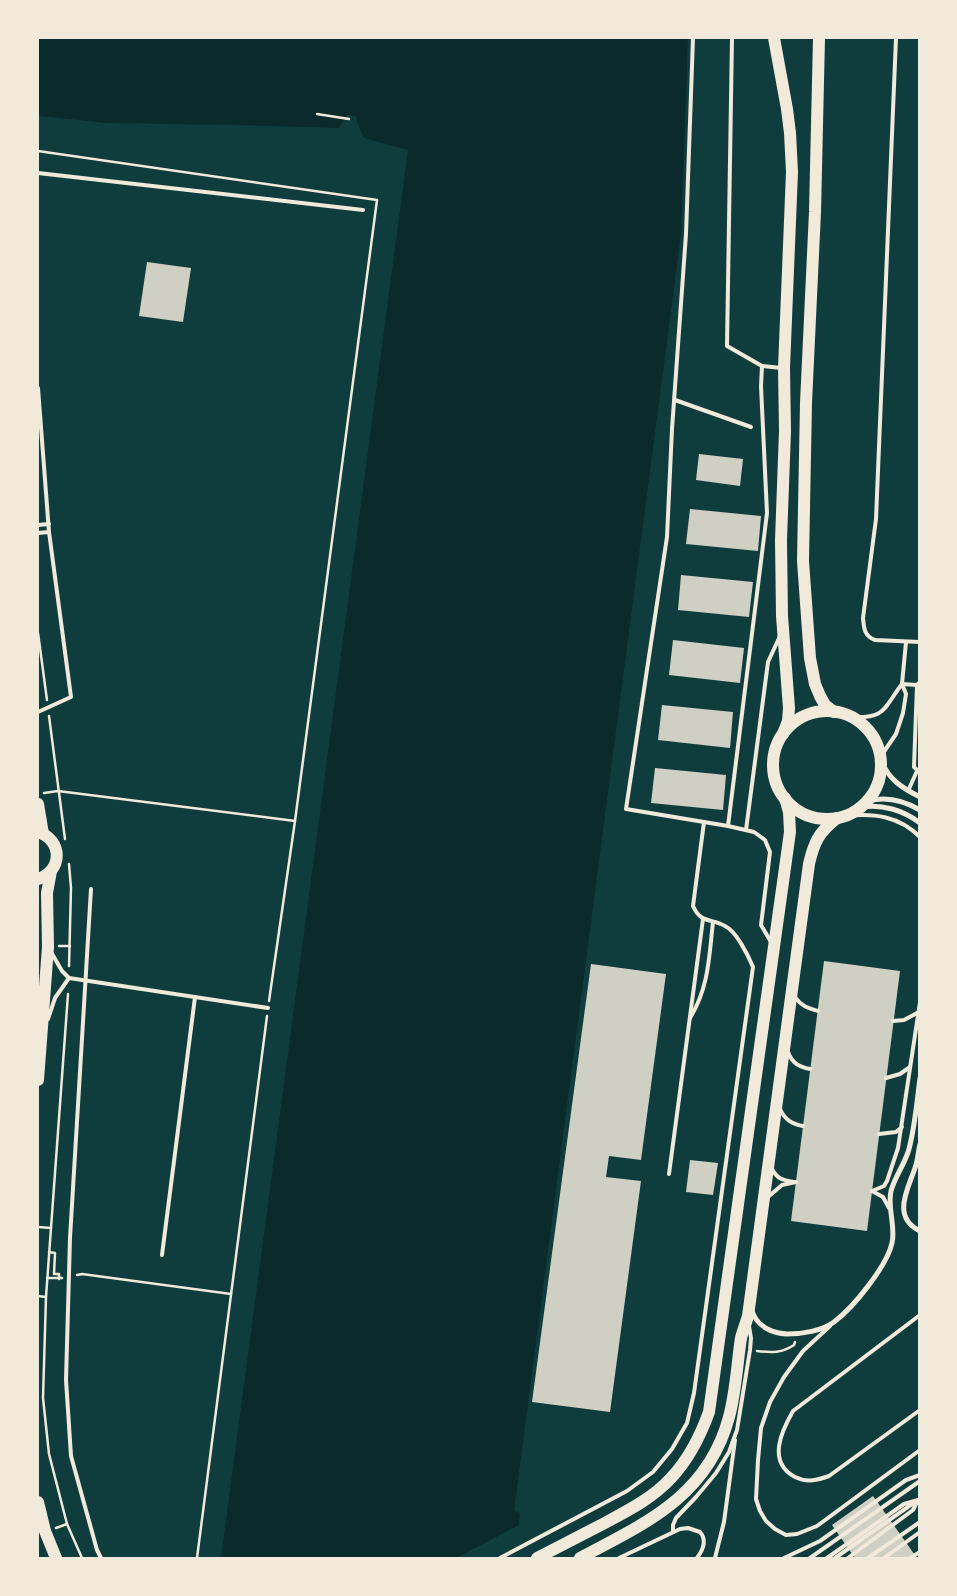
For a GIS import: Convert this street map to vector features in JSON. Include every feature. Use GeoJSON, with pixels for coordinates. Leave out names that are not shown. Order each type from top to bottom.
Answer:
{"type":"FeatureCollection","features":[{"type":"Feature","properties":{"kind":"main road"},"geometry":{"type":"LineString","coordinates":[[774,38],[788,109],[792,172],[784,368],[785,431],[781,540],[783,629],[789,708],[788,721],[775,752],[773,771],[779,790],[799,811],[808,816],[828,819],[841,817]]}},
{"type":"Feature","properties":{"kind":"main road"},"geometry":{"type":"LineString","coordinates":[[819,38],[815,212],[806,403],[803,561],[810,658],[820,696],[825,705],[834,712]]}},
{"type":"Feature","properties":{"kind":"main road"},"geometry":{"type":"LineString","coordinates":[[580,1558],[645,1524],[692,1486],[717,1450],[730,1416],[742,1336],[748,1316],[784,1042],[813,847],[820,833],[841,817],[865,804],[878,786],[881,777],[881,758],[878,747],[870,734],[850,717],[834,712],[814,713],[789,726],[783,734]]}},
{"type":"Feature","properties":{"kind":"main road"},"geometry":{"type":"LineString","coordinates":[[537,1558],[622,1514],[657,1490],[670,1479],[684,1462],[702,1431],[711,1396],[790,832],[789,812],[785,798]]}},
{"type":"Feature","properties":{"kind":"main road"},"geometry":{"type":"LineString","coordinates":[[38,804],[40,833],[52,842],[57,853],[47,893],[48,946],[38,1080]]}},
{"type":"Feature","properties":{"kind":"main road"},"geometry":{"type":"LineString","coordinates":[[38,878],[51,871]]}},
{"type":"Feature","properties":{"kind":"main road"},"geometry":{"type":"LineString","coordinates":[[38,1502],[45,1531],[56,1558]]}},
{"type":"Feature","properties":{"kind":"street"},"geometry":{"type":"LineString","coordinates":[[881,758],[890,778],[920,797]]}},
{"type":"Feature","properties":{"kind":"street"},"geometry":{"type":"LineString","coordinates":[[865,804],[876,799],[893,799],[920,810]]}},
{"type":"Feature","properties":{"kind":"street"},"geometry":{"type":"LineString","coordinates":[[865,804],[896,810],[920,823]]}},
{"type":"Feature","properties":{"kind":"street"},"geometry":{"type":"LineString","coordinates":[[749,1302],[755,1319],[761,1326],[772,1331],[786,1334],[817,1330],[833,1323],[856,1301],[886,1262],[894,1234],[891,1214],[891,1192],[909,1151],[920,1078]]}},
{"type":"Feature","properties":{"kind":"street"},"geometry":{"type":"LineString","coordinates":[[920,1144],[915,1168],[904,1196],[904,1208],[909,1223],[920,1232]]}},
{"type":"Feature","properties":{"kind":"lane"},"geometry":{"type":"LineString","coordinates":[[693,38],[686,234],[672,429],[667,537],[626,809],[728,826],[760,835],[768,845],[770,852],[761,925],[774,948]]}},
{"type":"Feature","properties":{"kind":"lane"},"geometry":{"type":"LineString","coordinates":[[732,38],[727,346],[762,366],[784,368]]}},
{"type":"Feature","properties":{"kind":"lane"},"geometry":{"type":"LineString","coordinates":[[896,38],[876,519],[863,618],[865,632],[870,639],[920,642]]}},
{"type":"Feature","properties":{"kind":"lane"},"geometry":{"type":"LineString","coordinates":[[38,173],[363,210]]}},
{"type":"Feature","properties":{"kind":"lane"},"geometry":{"type":"LineString","coordinates":[[728,826],[767,513],[761,386],[762,366]]}},
{"type":"Feature","properties":{"kind":"lane"},"geometry":{"type":"LineString","coordinates":[[38,388],[49,532],[71,697],[38,712]]}},
{"type":"Feature","properties":{"kind":"lane"},"geometry":{"type":"LineString","coordinates":[[675,400],[751,427]]}},
{"type":"Feature","properties":{"kind":"lane"},"geometry":{"type":"LineString","coordinates":[[38,525],[49,524]]}},
{"type":"Feature","properties":{"kind":"lane"},"geometry":{"type":"LineString","coordinates":[[38,533],[49,532]]}},
{"type":"Feature","properties":{"kind":"lane"},"geometry":{"type":"LineString","coordinates":[[746,830],[768,662],[783,629]]}},
{"type":"Feature","properties":{"kind":"lane"},"geometry":{"type":"LineString","coordinates":[[881,758],[896,734],[903,713],[906,694],[902,684],[906,642]]}},
{"type":"Feature","properties":{"kind":"lane"},"geometry":{"type":"LineString","coordinates":[[902,684],[918,684],[914,767],[918,772],[908,791]]}},
{"type":"Feature","properties":{"kind":"lane"},"geometry":{"type":"LineString","coordinates":[[850,717],[877,715],[884,710],[902,684]]}},
{"type":"Feature","properties":{"kind":"lane"},"geometry":{"type":"LineString","coordinates":[[841,817],[868,814],[894,820],[905,825],[920,837]]}},
{"type":"Feature","properties":{"kind":"lane"},"geometry":{"type":"LineString","coordinates":[[500,1558],[627,1490],[653,1472],[672,1449],[687,1423],[694,1393],[753,968],[734,934],[725,926],[702,919],[693,906],[704,822]]}},
{"type":"Feature","properties":{"kind":"lane"},"geometry":{"type":"LineString","coordinates":[[91,889],[68,1278],[66,1380],[71,1456],[97,1550],[101,1558]]}},
{"type":"Feature","properties":{"kind":"lane"},"geometry":{"type":"LineString","coordinates":[[669,1174],[702,919]]}},
{"type":"Feature","properties":{"kind":"lane"},"geometry":{"type":"LineString","coordinates":[[689,1020],[699,1004],[706,984],[714,922]]}},
{"type":"Feature","properties":{"kind":"lane"},"geometry":{"type":"LineString","coordinates":[[48,946],[62,971],[69,978],[86,979],[268,1008]]}},
{"type":"Feature","properties":{"kind":"lane"},"geometry":{"type":"LineString","coordinates":[[41,1040],[55,998],[69,978]]}},
{"type":"Feature","properties":{"kind":"lane"},"geometry":{"type":"LineString","coordinates":[[792,988],[794,997],[799,1003],[818,1011]]}},
{"type":"Feature","properties":{"kind":"lane"},"geometry":{"type":"LineString","coordinates":[[162,1255],[196,997]]}},
{"type":"Feature","properties":{"kind":"lane"},"geometry":{"type":"LineString","coordinates":[[891,1214],[883,1197],[872,1191],[884,1186],[898,1148],[920,1002]]}},
{"type":"Feature","properties":{"kind":"lane"},"geometry":{"type":"LineString","coordinates":[[893,1021],[904,1020],[919,1012]]}},
{"type":"Feature","properties":{"kind":"lane"},"geometry":{"type":"LineString","coordinates":[[784,1042],[790,1057],[797,1065],[810,1069]]}},
{"type":"Feature","properties":{"kind":"lane"},"geometry":{"type":"LineString","coordinates":[[886,1078],[894,1077],[910,1067]]}},
{"type":"Feature","properties":{"kind":"lane"},"geometry":{"type":"LineString","coordinates":[[777,1102],[783,1115],[793,1124],[803,1126]]}},
{"type":"Feature","properties":{"kind":"lane"},"geometry":{"type":"LineString","coordinates":[[879,1134],[896,1132],[902,1128]]}},
{"type":"Feature","properties":{"kind":"lane"},"geometry":{"type":"LineString","coordinates":[[763,1202],[782,1185],[796,1182],[778,1178],[769,1162]]}},
{"type":"Feature","properties":{"kind":"lane"},"geometry":{"type":"LineString","coordinates":[[891,1192],[892,1168]]}},
{"type":"Feature","properties":{"kind":"lane"},"geometry":{"type":"LineString","coordinates":[[920,1315],[793,1410],[783,1429],[779,1455],[780,1462],[789,1474],[798,1479],[820,1480],[829,1476],[920,1410]]}},
{"type":"Feature","properties":{"kind":"lane"},"geometry":{"type":"LineString","coordinates":[[715,1558],[724,1522],[752,1338],[748,1316]]}},
{"type":"Feature","properties":{"kind":"lane"},"geometry":{"type":"LineString","coordinates":[[833,1323],[803,1351],[793,1364],[767,1410],[761,1428],[756,1499],[766,1521],[786,1535],[797,1534],[816,1526],[920,1450]]}},
{"type":"Feature","properties":{"kind":"lane"},"geometry":{"type":"LineString","coordinates":[[673,1531],[676,1518],[716,1473],[729,1452],[737,1430]]}},
{"type":"Feature","properties":{"kind":"lane"},"geometry":{"type":"LineString","coordinates":[[784,1558],[820,1541],[906,1480],[920,1475]]}},
{"type":"Feature","properties":{"kind":"lane"},"geometry":{"type":"LineString","coordinates":[[810,1558],[920,1481]]}},
{"type":"Feature","properties":{"kind":"lane"},"geometry":{"type":"LineString","coordinates":[[827,1558],[904,1504],[919,1499]]}},
{"type":"Feature","properties":{"kind":"lane"},"geometry":{"type":"LineString","coordinates":[[835,1558],[919,1499]]}},
{"type":"Feature","properties":{"kind":"lane"},"geometry":{"type":"LineString","coordinates":[[848,1558],[913,1510],[919,1499]]}},
{"type":"Feature","properties":{"kind":"lane"},"geometry":{"type":"LineString","coordinates":[[868,1558],[920,1522]]}},
{"type":"Feature","properties":{"kind":"lane"},"geometry":{"type":"LineString","coordinates":[[619,1558],[673,1531],[688,1528],[696,1529],[702,1535],[704,1543],[700,1555],[696,1558]]}},
{"type":"Feature","properties":{"kind":"lane"},"geometry":{"type":"LineString","coordinates":[[884,1558],[920,1532]]}},
{"type":"Feature","properties":{"kind":"lane"},"geometry":{"type":"LineString","coordinates":[[910,1558],[920,1552]]}},
{"type":"Feature","properties":{"kind":"path"},"geometry":{"type":"LineString","coordinates":[[317,114],[349,119]]}},
{"type":"Feature","properties":{"kind":"path"},"geometry":{"type":"LineString","coordinates":[[38,151],[377,200],[295,821],[268,1008],[197,1558]]}},
{"type":"Feature","properties":{"kind":"path"},"geometry":{"type":"LineString","coordinates":[[38,633],[66,845]]}},
{"type":"Feature","properties":{"kind":"path"},"geometry":{"type":"LineString","coordinates":[[38,794],[58,791],[295,821]]}},
{"type":"Feature","properties":{"kind":"path"},"geometry":{"type":"LineString","coordinates":[[68,862],[71,888],[69,978],[47,1278],[43,1398],[49,1454],[66,1524],[82,1558]]}},
{"type":"Feature","properties":{"kind":"path"},"geometry":{"type":"LineString","coordinates":[[38,1227],[51,1228]]}},
{"type":"Feature","properties":{"kind":"path"},"geometry":{"type":"LineString","coordinates":[[49,1252],[55,1253],[54,1274],[59,1274],[59,1279]]}},
{"type":"Feature","properties":{"kind":"path"},"geometry":{"type":"LineString","coordinates":[[47,1278],[68,1278],[82,1274],[231,1294]]}},
{"type":"Feature","properties":{"kind":"path"},"geometry":{"type":"LineString","coordinates":[[38,1296],[46,1296]]}},
{"type":"Feature","properties":{"kind":"water"},"geometry":{"type":"Polygon","coordinates":[[[38,38],[688,38],[681,234],[514,1511],[520,1513],[519,1525],[456,1558],[221,1558],[408,150],[364,138],[356,116],[347,115],[339,128],[107,123],[41,116],[38,114],[38,38]]]}},
{"type":"Feature","properties":{"kind":"building"},"geometry":{"type":"Polygon","coordinates":[[[147,262],[191,268],[183,322],[139,316],[147,262]]]}},
{"type":"Feature","properties":{"kind":"building"},"geometry":{"type":"Polygon","coordinates":[[[699,454],[743,459],[740,486],[696,480],[699,454]]]}},
{"type":"Feature","properties":{"kind":"building"},"geometry":{"type":"Polygon","coordinates":[[[690,509],[761,516],[758,551],[686,544],[690,509]]]}},
{"type":"Feature","properties":{"kind":"building"},"geometry":{"type":"Polygon","coordinates":[[[681,575],[753,582],[749,617],[678,610],[681,575]]]}},
{"type":"Feature","properties":{"kind":"building"},"geometry":{"type":"Polygon","coordinates":[[[673,640],[744,648],[740,683],[669,675],[673,640]]]}},
{"type":"Feature","properties":{"kind":"building"},"geometry":{"type":"Polygon","coordinates":[[[662,705],[733,712],[730,748],[658,740],[662,705]]]}},
{"type":"Feature","properties":{"kind":"building"},"geometry":{"type":"Polygon","coordinates":[[[655,768],[726,775],[723,810],[651,803],[655,768]]]}},
{"type":"Feature","properties":{"kind":"building"},"geometry":{"type":"Polygon","coordinates":[[[824,961],[900,971],[867,1231],[791,1221],[824,961]]]}},
{"type":"Feature","properties":{"kind":"building"},"geometry":{"type":"Polygon","coordinates":[[[591,964],[666,974],[641,1160],[609,1156],[606,1177],[641,1181],[610,1412],[532,1402],[591,964]]]}},
{"type":"Feature","properties":{"kind":"building"},"geometry":{"type":"Polygon","coordinates":[[[690,1160],[718,1163],[713,1195],[686,1192],[690,1160]]]}},
{"type":"Feature","properties":{"kind":"building"},"geometry":{"type":"Polygon","coordinates":[[[873,1496],[917,1558],[855,1558],[832,1525],[873,1496]]]}}]}
